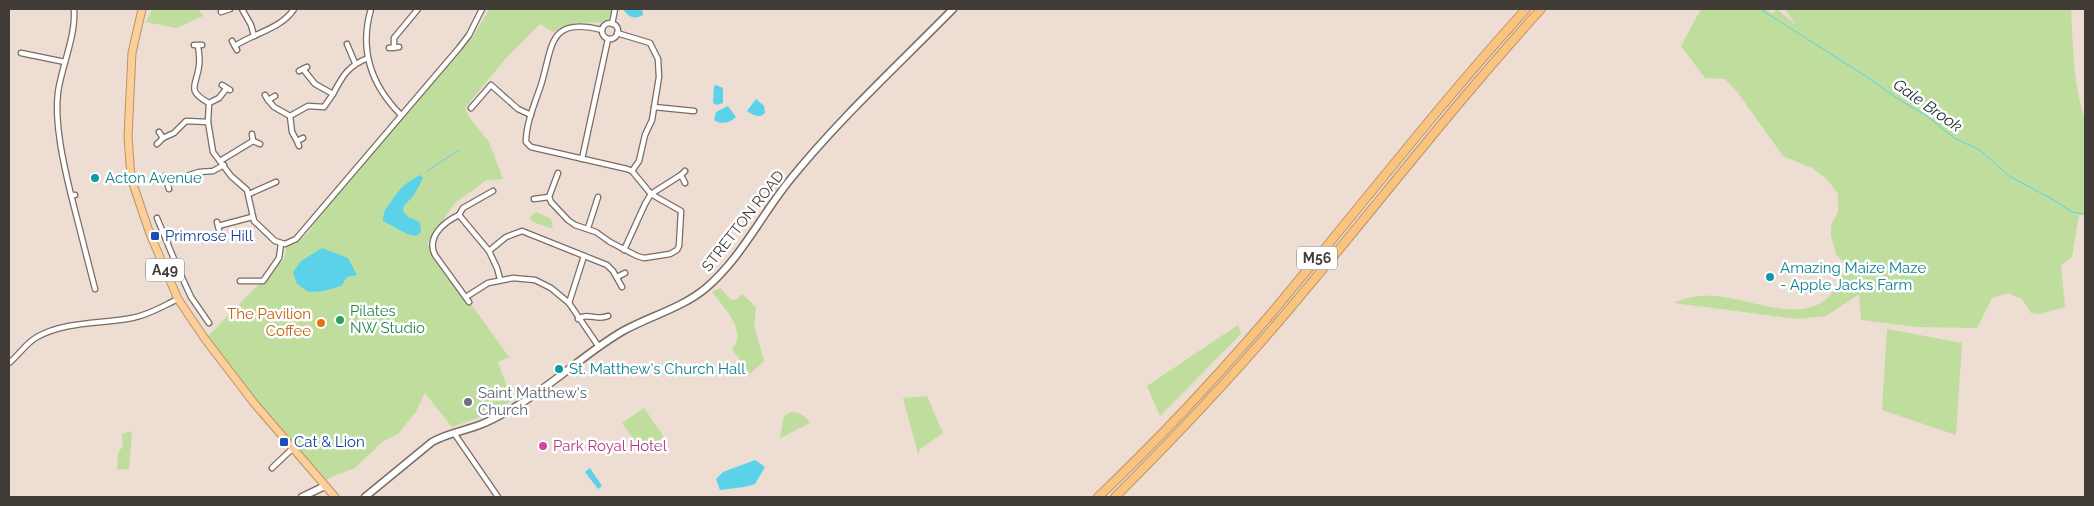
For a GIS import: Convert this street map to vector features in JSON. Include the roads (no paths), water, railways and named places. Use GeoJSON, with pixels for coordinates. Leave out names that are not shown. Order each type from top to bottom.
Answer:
{"type":"FeatureCollection","features":[{"type":"Feature","properties":{"kind":"highway","name":"A49"},"geometry":{"type":"LineString","coordinates":[[142,9],[132,53],[128,136],[131,178],[141,212],[178,299],[224,366],[335,497]]}},
{"type":"Feature","properties":{"kind":"highway","name":"M56"},"geometry":{"type":"LineString","coordinates":[[1098,497],[1177,418],[1268,318],[1445,100],[1526,9]]}},
{"type":"Feature","properties":{"kind":"highway","name":"M56"},"geometry":{"type":"LineString","coordinates":[[1115,497],[1225,384],[1316,277],[1455,106],[1541,9]]}},
{"type":"Feature","properties":{"kind":"main road","name":"STRETTON ROAD"},"geometry":{"type":"LineString","coordinates":[[365,497],[432,442],[482,424],[529,399],[599,347],[636,324],[690,299],[720,275],[795,174],[892,69],[953,9]]}},
{"type":"Feature","properties":{"kind":"main road"},"geometry":{"type":"LineString","coordinates":[[302,497],[325,486]]}},
{"type":"Feature","properties":{"kind":"street"},"geometry":{"type":"LineString","coordinates":[[74,9],[73,25],[58,90],[57,106],[61,139],[95,289]]}},
{"type":"Feature","properties":{"kind":"street"},"geometry":{"type":"LineString","coordinates":[[221,12],[230,9]]}},
{"type":"Feature","properties":{"kind":"street"},"geometry":{"type":"LineString","coordinates":[[242,9],[251,25],[254,36]]}},
{"type":"Feature","properties":{"kind":"street"},"geometry":{"type":"LineString","coordinates":[[235,46],[270,29],[291,14],[294,9]]}},
{"type":"Feature","properties":{"kind":"street"},"geometry":{"type":"LineString","coordinates":[[371,9],[366,35],[368,58],[378,87],[401,115]]}},
{"type":"Feature","properties":{"kind":"street"},"geometry":{"type":"LineString","coordinates":[[394,48],[394,38],[418,9]]}},
{"type":"Feature","properties":{"kind":"street"},"geometry":{"type":"LineString","coordinates":[[209,103],[208,122],[211,148],[231,176],[249,194],[252,218],[261,229],[281,244],[288,244],[296,239],[459,48],[469,34],[482,9]]}},
{"type":"Feature","properties":{"kind":"street"},"geometry":{"type":"LineString","coordinates":[[612,24],[615,9]]}},
{"type":"Feature","properties":{"kind":"street"},"geometry":{"type":"LineString","coordinates":[[602,30],[607,24],[616,26],[617,33],[614,38],[608,39]]}},
{"type":"Feature","properties":{"kind":"street"},"geometry":{"type":"LineString","coordinates":[[558,173],[549,197],[551,202],[575,225],[588,228],[624,250],[644,258],[673,253],[679,246],[681,211],[651,194],[632,171],[531,147],[526,142],[531,115],[542,82],[549,50],[555,38],[567,28],[576,25],[585,25],[602,30]]}},
{"type":"Feature","properties":{"kind":"street"},"geometry":{"type":"LineString","coordinates":[[602,30],[604,36],[608,39]]}},
{"type":"Feature","properties":{"kind":"street"},"geometry":{"type":"LineString","coordinates":[[617,33],[650,43],[658,59],[659,76],[652,120],[645,135],[639,161],[632,171]]}},
{"type":"Feature","properties":{"kind":"street"},"geometry":{"type":"LineString","coordinates":[[582,159],[608,39]]}},
{"type":"Feature","properties":{"kind":"street"},"geometry":{"type":"LineString","coordinates":[[347,44],[355,63]]}},
{"type":"Feature","properties":{"kind":"street"},"geometry":{"type":"LineString","coordinates":[[198,45],[199,66],[193,82],[194,88],[199,96],[209,103]]}},
{"type":"Feature","properties":{"kind":"street"},"geometry":{"type":"LineString","coordinates":[[21,53],[65,62]]}},
{"type":"Feature","properties":{"kind":"street"},"geometry":{"type":"LineString","coordinates":[[290,116],[308,106],[324,107],[342,78],[355,63],[368,58]]}},
{"type":"Feature","properties":{"kind":"street"},"geometry":{"type":"LineString","coordinates":[[303,69],[315,84],[333,94]]}},
{"type":"Feature","properties":{"kind":"street"},"geometry":{"type":"LineString","coordinates":[[471,108],[491,85],[518,109],[531,115]]}},
{"type":"Feature","properties":{"kind":"street"},"geometry":{"type":"LineString","coordinates":[[209,103],[219,98],[226,88]]}},
{"type":"Feature","properties":{"kind":"street"},"geometry":{"type":"LineString","coordinates":[[275,96],[267,97],[272,106],[290,116]]}},
{"type":"Feature","properties":{"kind":"street"},"geometry":{"type":"LineString","coordinates":[[654,107],[694,111]]}},
{"type":"Feature","properties":{"kind":"street"},"geometry":{"type":"LineString","coordinates":[[290,116],[292,132],[298,144],[303,138]]}},
{"type":"Feature","properties":{"kind":"street"},"geometry":{"type":"LineString","coordinates":[[157,144],[162,138],[174,133],[186,121],[208,122]]}},
{"type":"Feature","properties":{"kind":"street"},"geometry":{"type":"LineString","coordinates":[[159,132],[162,138]]}},
{"type":"Feature","properties":{"kind":"street"},"geometry":{"type":"LineString","coordinates":[[252,134],[253,141]]}},
{"type":"Feature","properties":{"kind":"street"},"geometry":{"type":"LineString","coordinates":[[166,182],[199,172],[214,171],[253,141]]}},
{"type":"Feature","properties":{"kind":"street"},"geometry":{"type":"LineString","coordinates":[[253,141],[260,144]]}},
{"type":"Feature","properties":{"kind":"street"},"geometry":{"type":"LineString","coordinates":[[624,250],[651,194],[683,173],[685,183]]}},
{"type":"Feature","properties":{"kind":"street"},"geometry":{"type":"LineString","coordinates":[[165,176],[169,189]]}},
{"type":"Feature","properties":{"kind":"street"},"geometry":{"type":"LineString","coordinates":[[249,194],[276,182]]}},
{"type":"Feature","properties":{"kind":"street"},"geometry":{"type":"LineString","coordinates":[[484,189],[487,194]]}},
{"type":"Feature","properties":{"kind":"street"},"geometry":{"type":"LineString","coordinates":[[492,191],[462,208],[459,215],[442,225],[432,245],[435,255],[468,300],[488,283],[513,278],[535,280],[551,288],[569,303],[578,319],[599,347]]}},
{"type":"Feature","properties":{"kind":"street"},"geometry":{"type":"LineString","coordinates":[[534,199],[549,197]]}},
{"type":"Feature","properties":{"kind":"street"},"geometry":{"type":"LineString","coordinates":[[588,228],[598,197]]}},
{"type":"Feature","properties":{"kind":"street"},"geometry":{"type":"LineString","coordinates":[[459,215],[488,251],[497,268],[500,280]]}},
{"type":"Feature","properties":{"kind":"street"},"geometry":{"type":"LineString","coordinates":[[157,218],[191,297],[209,323]]}},
{"type":"Feature","properties":{"kind":"street"},"geometry":{"type":"LineString","coordinates":[[218,226],[252,218]]}},
{"type":"Feature","properties":{"kind":"street"},"geometry":{"type":"LineString","coordinates":[[488,251],[506,237],[522,231],[607,265],[617,276],[622,288]]}},
{"type":"Feature","properties":{"kind":"street"},"geometry":{"type":"LineString","coordinates":[[240,281],[263,281],[279,258],[281,244]]}},
{"type":"Feature","properties":{"kind":"street"},"geometry":{"type":"LineString","coordinates":[[569,303],[584,256]]}},
{"type":"Feature","properties":{"kind":"street"},"geometry":{"type":"LineString","coordinates":[[168,276],[179,271]]}},
{"type":"Feature","properties":{"kind":"street"},"geometry":{"type":"LineString","coordinates":[[617,276],[625,274]]}},
{"type":"Feature","properties":{"kind":"street"},"geometry":{"type":"LineString","coordinates":[[9,363],[30,341],[39,336],[85,324],[132,318],[154,311],[178,299]]}},
{"type":"Feature","properties":{"kind":"street"},"geometry":{"type":"LineString","coordinates":[[578,319],[586,315],[598,318],[608,316]]}},
{"type":"Feature","properties":{"kind":"street"},"geometry":{"type":"LineString","coordinates":[[454,433],[498,497]]}},
{"type":"Feature","properties":{"kind":"street"},"geometry":{"type":"LineString","coordinates":[[272,468],[293,448]]}},
{"type":"Feature","properties":{"kind":"water"},"geometry":{"type":"Polygon","coordinates":[[[623,9],[642,9],[643,15],[632,17],[623,9]]]}},
{"type":"Feature","properties":{"kind":"water"},"geometry":{"type":"Polygon","coordinates":[[[714,86],[723,88],[723,103],[717,105],[713,103],[714,86]]]}},
{"type":"Feature","properties":{"kind":"water"},"geometry":{"type":"Polygon","coordinates":[[[756,99],[764,106],[765,113],[760,116],[747,111],[756,99]]]}},
{"type":"Feature","properties":{"kind":"water"},"geometry":{"type":"Polygon","coordinates":[[[728,106],[736,117],[725,123],[714,120],[716,112],[728,106]]]}},
{"type":"Feature","properties":{"kind":"water"},"geometry":{"type":"Polygon","coordinates":[[[420,175],[423,178],[414,195],[404,206],[403,211],[408,217],[420,222],[421,232],[416,236],[407,234],[383,221],[386,209],[399,191],[420,175]]]}},
{"type":"Feature","properties":{"kind":"water"},"geometry":{"type":"Polygon","coordinates":[[[322,248],[348,258],[357,275],[347,277],[341,286],[324,291],[309,292],[297,284],[293,272],[301,261],[322,248]]]}},
{"type":"Feature","properties":{"kind":"water"},"geometry":{"type":"Polygon","coordinates":[[[755,460],[765,467],[755,484],[720,490],[716,479],[723,472],[755,460]]]}},
{"type":"Feature","properties":{"kind":"water"},"geometry":{"type":"Polygon","coordinates":[[[590,468],[602,486],[598,489],[585,472],[590,468]]]}},
{"type":"Feature","properties":{"kind":"waterway","name":"Gale Brook"},"geometry":{"type":"LineString","coordinates":[[1760,9],[1927,116],[1954,138],[1980,150],[2009,176],[2072,212],[2085,214]]}},
{"type":"Feature","properties":{"kind":"waterway"},"geometry":{"type":"LineString","coordinates":[[427,171],[459,150]]}},
{"type":"Feature","properties":{"kind":"place","name":"Acton Avenue"},"geometry":{"type":"Point","coordinates":[95,178]}},
{"type":"Feature","properties":{"kind":"place","name":"Primrose Hill"},"geometry":{"type":"Point","coordinates":[155,236]}},
{"type":"Feature","properties":{"kind":"place","name":"Amazing Maize Maze - Apple Jacks Farm"},"geometry":{"type":"Point","coordinates":[1770,277]}},
{"type":"Feature","properties":{"kind":"place","name":"Pilates NW Studio"},"geometry":{"type":"Point","coordinates":[340,320]}},
{"type":"Feature","properties":{"kind":"place","name":"The Pavilion Coffee"},"geometry":{"type":"Point","coordinates":[321,323]}},
{"type":"Feature","properties":{"kind":"place","name":"St. Matthew's Church Hall"},"geometry":{"type":"Point","coordinates":[559,369]}},
{"type":"Feature","properties":{"kind":"place","name":"Saint Matthew's Church"},"geometry":{"type":"Point","coordinates":[468,402]}},
{"type":"Feature","properties":{"kind":"place","name":"Cat & Lion"},"geometry":{"type":"Point","coordinates":[284,442]}},
{"type":"Feature","properties":{"kind":"place","name":"Park Royal Hotel"},"geometry":{"type":"Point","coordinates":[543,446]}}]}
